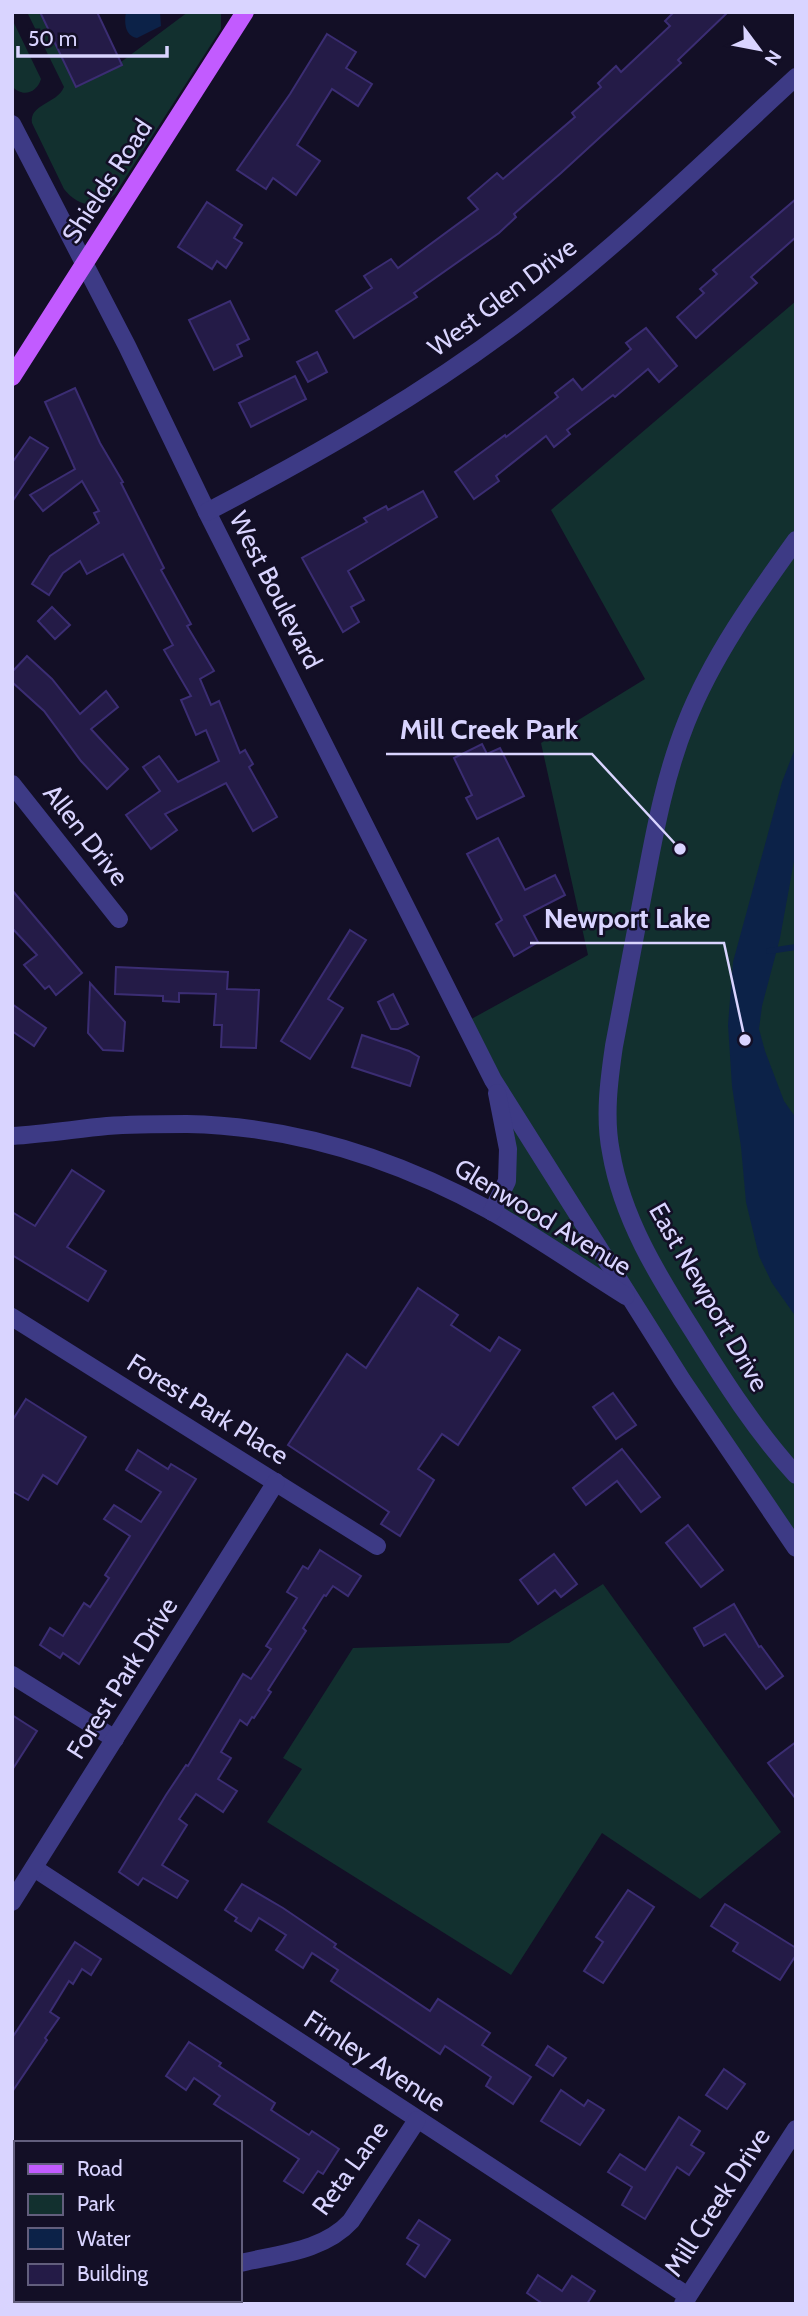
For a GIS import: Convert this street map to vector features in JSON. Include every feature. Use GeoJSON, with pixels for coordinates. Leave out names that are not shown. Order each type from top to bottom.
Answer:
{"type":"FeatureCollection","features":[{"type":"Feature","properties":{"kind":"main road","name":"Shields Road"},"geometry":{"type":"LineString","coordinates":[[12,377],[244,12]]}},
{"type":"Feature","properties":{"kind":"street","name":"West Glen Drive"},"geometry":{"type":"LineString","coordinates":[[207,512],[331,446],[400,404],[526,316],[586,268],[796,77]]}},
{"type":"Feature","properties":{"kind":"street","name":"West Boulevard"},"geometry":{"type":"LineString","coordinates":[[12,124],[127,346],[207,512],[493,1080],[629,1298]]}},
{"type":"Feature","properties":{"kind":"street","name":"East Newport Drive"},"geometry":{"type":"LineString","coordinates":[[796,540],[722,652],[687,720],[673,759],[659,810],[614,1046],[608,1119],[610,1150],[616,1176],[627,1212],[643,1245],[715,1367],[751,1420],[796,1475]]}},
{"type":"Feature","properties":{"kind":"street","name":"Allen Drive"},"geometry":{"type":"LineString","coordinates":[[12,784],[118,919]]}},
{"type":"Feature","properties":{"kind":"street","name":"West Boulevard"},"geometry":{"type":"LineString","coordinates":[[492,1212],[507,1181],[508,1149],[493,1080]]}},
{"type":"Feature","properties":{"kind":"street","name":"Glenwood Avenue"},"geometry":{"type":"LineString","coordinates":[[12,1136],[134,1124],[246,1128],[309,1139],[373,1157],[432,1181],[492,1212],[629,1298],[796,1548]]}},
{"type":"Feature","properties":{"kind":"street","name":"Forest Park Place"},"geometry":{"type":"LineString","coordinates":[[12,1317],[377,1546]]}},
{"type":"Feature","properties":{"kind":"street","name":"Forest Park Drive"},"geometry":{"type":"LineString","coordinates":[[12,1902],[276,1482]]}},
{"type":"Feature","properties":{"kind":"street"},"geometry":{"type":"LineString","coordinates":[[12,1675],[115,1739]]}},
{"type":"Feature","properties":{"kind":"street","name":"Firnley Avenue"},"geometry":{"type":"LineString","coordinates":[[34,1868],[685,2300]]}},
{"type":"Feature","properties":{"kind":"street","name":"Reta Lane"},"geometry":{"type":"LineString","coordinates":[[242,2263],[323,2243],[340,2233],[351,2221],[417,2120]]}},
{"type":"Feature","properties":{"kind":"street","name":"Mill Creek Drive"},"geometry":{"type":"LineString","coordinates":[[685,2300],[796,2129]]}},
{"type":"Feature","properties":{"kind":"green space"},"geometry":{"type":"Polygon","coordinates":[[[27,12],[40,12],[77,87],[122,65],[121,62],[188,12],[221,12],[221,29],[115,194],[102,202],[82,203],[64,189],[32,123],[35,112],[56,97],[64,87],[27,12]]]}},
{"type":"Feature","properties":{"kind":"green space"},"geometry":{"type":"Polygon","coordinates":[[[12,19],[41,79],[33,91],[25,93],[12,86],[12,19]]]}},
{"type":"Feature","properties":{"kind":"green space"},"geometry":{"type":"Polygon","coordinates":[[[796,301],[796,1548],[629,1298],[492,1212],[507,1181],[503,1120],[464,1023],[588,955],[541,743],[645,679],[551,510],[796,301]]]}},
{"type":"Feature","properties":{"kind":"green space"},"geometry":{"type":"Polygon","coordinates":[[[603,1584],[781,1832],[700,1899],[602,1833],[511,1975],[267,1822],[302,1769],[283,1758],[353,1648],[509,1643],[603,1584]]]}},
{"type":"Feature","properties":{"kind":"water"},"geometry":{"type":"Polygon","coordinates":[[[126,12],[160,12],[161,26],[137,38],[133,37],[126,28],[126,12]]]}},
{"type":"Feature","properties":{"kind":"water"},"geometry":{"type":"Polygon","coordinates":[[[796,746],[796,850],[780,938],[762,1006],[759,1029],[784,1101],[796,1118],[796,1317],[772,1283],[759,1256],[746,1202],[732,1086],[728,1025],[733,962],[782,782],[796,746]]]}},
{"type":"Feature","properties":{"kind":"building"},"geometry":{"type":"Polygon","coordinates":[[[40,12],[97,12],[122,65],[76,87],[40,12]]]}},
{"type":"Feature","properties":{"kind":"building"},"geometry":{"type":"Polygon","coordinates":[[[674,12],[728,12],[678,60],[681,63],[514,214],[516,217],[499,233],[414,293],[417,297],[354,338],[336,311],[372,288],[364,276],[391,259],[398,268],[478,209],[468,198],[497,173],[503,179],[575,117],[572,113],[601,87],[598,83],[616,66],[621,72],[670,26],[665,21],[674,12]]]}},
{"type":"Feature","properties":{"kind":"building"},"geometry":{"type":"Polygon","coordinates":[[[327,34],[356,52],[346,68],[372,84],[358,106],[332,89],[297,145],[320,161],[296,195],[273,178],[266,189],[237,170],[290,94],[327,34]]]}},
{"type":"Feature","properties":{"kind":"building"},"geometry":{"type":"Polygon","coordinates":[[[796,199],[796,237],[751,277],[757,283],[696,338],[677,317],[704,293],[700,289],[717,274],[713,270],[796,199]]]}},
{"type":"Feature","properties":{"kind":"building"},"geometry":{"type":"Polygon","coordinates":[[[207,202],[242,225],[234,238],[242,243],[226,268],[217,261],[212,269],[178,247],[207,202]]]}},
{"type":"Feature","properties":{"kind":"building"},"geometry":{"type":"Polygon","coordinates":[[[230,301],[249,339],[237,345],[242,356],[214,370],[189,320],[230,301]]]}},
{"type":"Feature","properties":{"kind":"building"},"geometry":{"type":"Polygon","coordinates":[[[646,328],[677,366],[659,382],[648,369],[615,397],[613,395],[567,430],[570,434],[554,447],[546,436],[496,476],[499,481],[474,499],[455,472],[558,397],[555,393],[573,379],[582,390],[631,349],[626,343],[646,328]]]}},
{"type":"Feature","properties":{"kind":"building"},"geometry":{"type":"Polygon","coordinates":[[[317,352],[327,372],[308,382],[297,362],[317,352]]]}},
{"type":"Feature","properties":{"kind":"building"},"geometry":{"type":"Polygon","coordinates":[[[295,376],[306,399],[251,427],[239,403],[295,376]]]}},
{"type":"Feature","properties":{"kind":"building"},"geometry":{"type":"Polygon","coordinates":[[[75,388],[164,568],[161,570],[191,624],[187,626],[214,671],[200,679],[211,705],[219,701],[240,753],[245,750],[253,764],[249,767],[277,817],[253,831],[226,783],[165,814],[177,830],[151,849],[126,815],[160,791],[143,767],[159,756],[178,782],[219,761],[206,730],[196,735],[181,700],[191,696],[164,650],[173,645],[123,554],[87,574],[80,561],[63,573],[49,595],[32,584],[50,556],[99,523],[94,513],[99,511],[82,481],[43,511],[30,495],[75,469],[45,402],[75,388]]]}},
{"type":"Feature","properties":{"kind":"building"},"geometry":{"type":"Polygon","coordinates":[[[30,437],[48,448],[12,502],[12,463],[30,437]]]}},
{"type":"Feature","properties":{"kind":"building"},"geometry":{"type":"Polygon","coordinates":[[[423,491],[437,517],[348,571],[364,600],[351,607],[359,622],[343,632],[302,558],[367,522],[364,518],[386,506],[388,510],[423,491]]]}},
{"type":"Feature","properties":{"kind":"building"},"geometry":{"type":"Polygon","coordinates":[[[52,607],[70,625],[55,639],[38,621],[52,607]]]}},
{"type":"Feature","properties":{"kind":"building"},"geometry":{"type":"Polygon","coordinates":[[[27,656],[52,679],[80,714],[106,691],[118,707],[91,729],[128,769],[107,789],[81,761],[44,711],[12,682],[12,672],[27,656]]]}},
{"type":"Feature","properties":{"kind":"building"},"geometry":{"type":"Polygon","coordinates":[[[482,744],[487,754],[500,748],[524,796],[477,819],[466,798],[472,795],[454,758],[482,744]]]}},
{"type":"Feature","properties":{"kind":"building"},"geometry":{"type":"Polygon","coordinates":[[[498,838],[525,890],[555,875],[565,895],[524,916],[538,942],[514,956],[496,924],[502,920],[467,854],[498,838]]]}},
{"type":"Feature","properties":{"kind":"building"},"geometry":{"type":"Polygon","coordinates":[[[12,890],[82,973],[56,995],[49,986],[45,989],[24,965],[37,955],[12,928],[12,890]]]}},
{"type":"Feature","properties":{"kind":"building"},"geometry":{"type":"Polygon","coordinates":[[[350,930],[366,940],[328,999],[343,1008],[310,1059],[281,1041],[350,930]]]}},
{"type":"Feature","properties":{"kind":"building"},"geometry":{"type":"Polygon","coordinates":[[[116,967],[228,972],[227,989],[259,990],[256,1048],[221,1047],[222,1025],[214,1025],[216,994],[179,993],[179,1002],[163,1001],[163,996],[115,994],[116,967]]]}},
{"type":"Feature","properties":{"kind":"building"},"geometry":{"type":"Polygon","coordinates":[[[90,983],[125,1022],[123,1051],[103,1050],[88,1033],[90,983]]]}},
{"type":"Feature","properties":{"kind":"building"},"geometry":{"type":"Polygon","coordinates":[[[393,994],[408,1024],[398,1029],[391,1029],[378,1002],[393,994]]]}},
{"type":"Feature","properties":{"kind":"building"},"geometry":{"type":"Polygon","coordinates":[[[12,1004],[46,1028],[34,1046],[12,1031],[12,1004]]]}},
{"type":"Feature","properties":{"kind":"building"},"geometry":{"type":"Polygon","coordinates":[[[362,1035],[419,1057],[410,1086],[352,1067],[362,1035]]]}},
{"type":"Feature","properties":{"kind":"building"},"geometry":{"type":"Polygon","coordinates":[[[72,1170],[104,1191],[67,1247],[106,1271],[88,1301],[12,1255],[12,1212],[35,1226],[72,1170]]]}},
{"type":"Feature","properties":{"kind":"building"},"geometry":{"type":"Polygon","coordinates":[[[418,1288],[458,1315],[451,1325],[490,1351],[499,1337],[520,1350],[458,1445],[442,1434],[418,1469],[434,1480],[400,1536],[381,1524],[389,1512],[288,1445],[347,1354],[366,1368],[418,1288]]]}},
{"type":"Feature","properties":{"kind":"building"},"geometry":{"type":"Polygon","coordinates":[[[613,1393],[636,1425],[616,1439],[593,1407],[613,1393]]]}},
{"type":"Feature","properties":{"kind":"building"},"geometry":{"type":"Polygon","coordinates":[[[26,1399],[86,1437],[57,1484],[43,1475],[28,1500],[12,1491],[12,1421],[26,1399]]]}},
{"type":"Feature","properties":{"kind":"building"},"geometry":{"type":"Polygon","coordinates":[[[622,1449],[660,1497],[641,1512],[617,1481],[586,1505],[573,1488],[622,1449]]]}},
{"type":"Feature","properties":{"kind":"building"},"geometry":{"type":"Polygon","coordinates":[[[138,1450],[168,1469],[171,1464],[196,1479],[79,1664],[63,1653],[60,1658],[40,1645],[50,1628],[63,1636],[84,1603],[90,1607],[109,1578],[105,1575],[130,1536],[104,1519],[114,1505],[141,1522],[161,1492],[126,1470],[138,1450]]]}},
{"type":"Feature","properties":{"kind":"building"},"geometry":{"type":"Polygon","coordinates":[[[688,1525],[723,1570],[701,1587],[666,1543],[688,1525]]]}},
{"type":"Feature","properties":{"kind":"building"},"geometry":{"type":"Polygon","coordinates":[[[320,1550],[361,1576],[348,1596],[333,1586],[326,1596],[324,1595],[303,1628],[306,1631],[268,1690],[271,1692],[254,1718],[252,1717],[247,1725],[240,1720],[221,1752],[231,1758],[218,1779],[237,1791],[223,1812],[196,1794],[179,1819],[187,1825],[162,1865],[188,1881],[177,1898],[143,1878],[138,1885],[119,1872],[166,1795],[186,1765],[188,1766],[243,1674],[251,1679],[271,1649],[266,1646],[297,1598],[287,1592],[303,1566],[308,1569],[320,1550]]]}},
{"type":"Feature","properties":{"kind":"building"},"geometry":{"type":"Polygon","coordinates":[[[554,1554],[577,1584],[561,1597],[555,1590],[538,1604],[520,1580],[554,1554]]]}},
{"type":"Feature","properties":{"kind":"building"},"geometry":{"type":"Polygon","coordinates":[[[734,1604],[759,1647],[761,1646],[783,1676],[766,1689],[725,1634],[704,1646],[694,1628],[734,1604]]]}},
{"type":"Feature","properties":{"kind":"building"},"geometry":{"type":"Polygon","coordinates":[[[12,1715],[37,1731],[12,1770],[12,1715]]]}},
{"type":"Feature","properties":{"kind":"building"},"geometry":{"type":"Polygon","coordinates":[[[796,1742],[796,1799],[768,1763],[796,1742]]]}},
{"type":"Feature","properties":{"kind":"building"},"geometry":{"type":"Polygon","coordinates":[[[242,1884],[283,1908],[336,1944],[334,1947],[430,2011],[438,1999],[490,2033],[482,2045],[531,2077],[513,2104],[486,2086],[491,2077],[445,2046],[440,2054],[331,1981],[338,1970],[312,1953],[303,1968],[276,1950],[286,1935],[259,1918],[251,1931],[235,1921],[237,1918],[225,1910],[242,1884]]]}},
{"type":"Feature","properties":{"kind":"building"},"geometry":{"type":"Polygon","coordinates":[[[628,1890],[654,1907],[603,1983],[584,1971],[603,1942],[596,1937],[628,1890]]]}},
{"type":"Feature","properties":{"kind":"building"},"geometry":{"type":"Polygon","coordinates":[[[725,1904],[796,1948],[796,1955],[780,1980],[733,1951],[738,1943],[711,1926],[725,1904]]]}},
{"type":"Feature","properties":{"kind":"building"},"geometry":{"type":"Polygon","coordinates":[[[75,1942],[101,1959],[91,1975],[82,1969],[73,1984],[69,1981],[50,2012],[59,2018],[12,2092],[12,2038],[75,1942]]]}},
{"type":"Feature","properties":{"kind":"building"},"geometry":{"type":"Polygon","coordinates":[[[189,2042],[221,2063],[219,2066],[275,2103],[271,2110],[309,2135],[312,2131],[339,2149],[323,2174],[318,2171],[303,2193],[284,2181],[299,2159],[214,2104],[220,2096],[194,2078],[186,2090],[166,2076],[189,2042]]]}},
{"type":"Feature","properties":{"kind":"building"},"geometry":{"type":"Polygon","coordinates":[[[548,2046],[566,2058],[553,2076],[536,2065],[548,2046]]]}},
{"type":"Feature","properties":{"kind":"building"},"geometry":{"type":"Polygon","coordinates":[[[724,2069],[745,2084],[727,2109],[706,2095],[724,2069]]]}},
{"type":"Feature","properties":{"kind":"building"},"geometry":{"type":"Polygon","coordinates":[[[561,2090],[584,2106],[588,2100],[604,2110],[580,2145],[541,2121],[561,2090]]]}},
{"type":"Feature","properties":{"kind":"building"},"geometry":{"type":"Polygon","coordinates":[[[679,2117],[700,2131],[691,2145],[704,2153],[689,2175],[677,2167],[645,2219],[622,2205],[632,2187],[608,2172],[620,2154],[645,2170],[679,2117]]]}},
{"type":"Feature","properties":{"kind":"building"},"geometry":{"type":"Polygon","coordinates":[[[419,2220],[450,2240],[425,2277],[407,2264],[419,2245],[407,2238],[419,2220]]]}},
{"type":"Feature","properties":{"kind":"building"},"geometry":{"type":"Polygon","coordinates":[[[538,2275],[562,2291],[572,2276],[595,2291],[587,2304],[543,2304],[527,2293],[538,2275]]]}},
{"type":"Feature","properties":{"kind":"waterway"},"geometry":{"type":"LineString","coordinates":[[769,951],[796,947]]}},
{"type":"Feature","properties":{"kind":"place","name":"Mill Creek Park"},"geometry":{"type":"Point","coordinates":[680,849]}},
{"type":"Feature","properties":{"kind":"place","name":"Newport Lake"},"geometry":{"type":"Point","coordinates":[745,1040]}}]}
